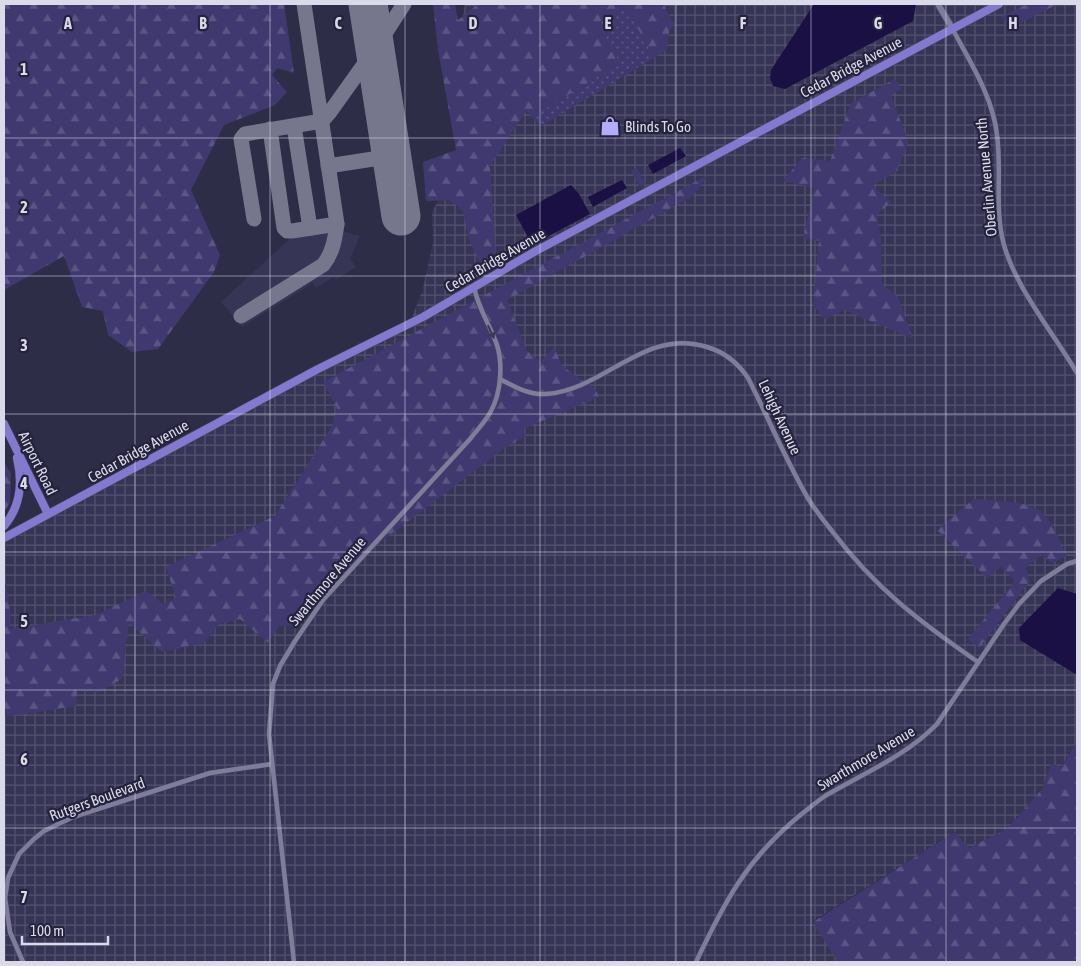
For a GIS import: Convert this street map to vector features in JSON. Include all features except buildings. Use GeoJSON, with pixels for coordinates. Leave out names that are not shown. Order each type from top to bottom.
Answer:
{"type":"FeatureCollection","features":[{"type":"Feature","properties":{"kind":"main road","name":"Cedar Bridge Avenue"},"geometry":{"type":"LineString","coordinates":[[4,538],[318,369],[422,317],[534,252],[999,4]]}},
{"type":"Feature","properties":{"kind":"main road","name":"Airport Road"},"geometry":{"type":"LineString","coordinates":[[4,424],[48,514]]}},
{"type":"Feature","properties":{"kind":"main road"},"geometry":{"type":"LineString","coordinates":[[4,526],[13,513],[20,492],[21,473],[14,444]]}},
{"type":"Feature","properties":{"kind":"street"},"geometry":{"type":"LineString","coordinates":[[938,4],[952,28]]}},
{"type":"Feature","properties":{"kind":"street","name":"Oberlin Avenue North"},"geometry":{"type":"LineString","coordinates":[[952,28],[976,72],[992,110],[998,138],[1000,221],[1009,259],[1020,281],[1077,373]]}},
{"type":"Feature","properties":{"kind":"street","name":"Swarthmore Avenue"},"geometry":{"type":"LineString","coordinates":[[294,962],[269,734],[273,684],[280,666],[323,600],[470,439],[491,411],[496,400],[500,379],[499,360],[497,346],[477,302],[474,287]]}},
{"type":"Feature","properties":{"kind":"street","name":"Lehigh Avenue"},"geometry":{"type":"LineString","coordinates":[[500,379],[519,389],[545,394],[572,388],[647,350],[668,343],[681,341],[698,344],[723,354],[740,366],[748,378],[799,483],[811,503],[848,552],[899,604],[978,662]]}},
{"type":"Feature","properties":{"kind":"street","name":"Swarthmore Avenue"},"geometry":{"type":"LineString","coordinates":[[696,962],[719,913],[732,891],[752,863],[778,833],[824,797],[899,755],[926,736],[938,724],[1004,624],[1030,590],[1067,564],[1077,560]]}},
{"type":"Feature","properties":{"kind":"street","name":"Rutgers Boulevard"},"geometry":{"type":"LineString","coordinates":[[23,962],[10,932],[4,898],[8,878],[19,854],[44,831],[73,818],[210,773],[272,764]]}},
{"type":"Feature","properties":{"kind":"shaded area"},"geometry":{"type":"Polygon","coordinates":[[[465,4],[1077,4],[1077,744],[1061,767],[1051,764],[1043,788],[1007,829],[969,849],[955,832],[813,921],[837,959],[834,962],[4,962],[4,538],[410,323],[423,288],[433,242],[432,212],[453,173],[464,131],[461,27],[465,4]]]}},
{"type":"Feature","properties":{"kind":"shaded area"},"geometry":{"type":"Polygon","coordinates":[[[814,4],[916,4],[913,21],[785,89],[773,86],[770,78],[771,70],[814,4]]]}},
{"type":"Feature","properties":{"kind":"shaded area"},"geometry":{"type":"Polygon","coordinates":[[[680,148],[686,156],[653,174],[648,165],[680,148]]]}},
{"type":"Feature","properties":{"kind":"shaded area"},"geometry":{"type":"Polygon","coordinates":[[[622,180],[627,188],[593,207],[588,197],[622,180]]]}},
{"type":"Feature","properties":{"kind":"shaded area"},"geometry":{"type":"Polygon","coordinates":[[[571,185],[579,194],[590,214],[532,245],[516,215],[571,185]]]}},
{"type":"Feature","properties":{"kind":"shaded area"},"geometry":{"type":"Polygon","coordinates":[[[336,227],[338,230],[360,236],[350,259],[356,267],[336,280],[333,277],[316,288],[313,283],[242,327],[221,302],[295,234],[336,227]]]}},
{"type":"Feature","properties":{"kind":"shaded area"},"geometry":{"type":"Polygon","coordinates":[[[1058,588],[1077,594],[1077,675],[1020,640],[1019,628],[1058,588]]]}},
{"type":"Feature","properties":{"kind":"green space"},"geometry":{"type":"Polygon","coordinates":[[[4,4],[284,4],[294,73],[277,68],[272,75],[287,92],[275,105],[224,125],[191,190],[220,255],[214,272],[158,349],[132,352],[108,335],[103,311],[82,307],[64,256],[4,290],[4,4]]]}},
{"type":"Feature","properties":{"kind":"green space"},"geometry":{"type":"Polygon","coordinates":[[[433,4],[455,4],[458,20],[478,4],[663,4],[674,24],[669,32],[667,50],[541,126],[526,111],[490,166],[496,259],[482,268],[469,239],[463,211],[449,200],[426,201],[423,162],[456,150],[438,50],[433,4]]]}},
{"type":"Feature","properties":{"kind":"green space"},"geometry":{"type":"Polygon","coordinates":[[[1027,4],[1058,4],[1012,27],[1001,17],[1027,4]]]}},
{"type":"Feature","properties":{"kind":"green space"},"geometry":{"type":"Polygon","coordinates":[[[626,7],[654,58],[541,126],[532,117],[620,63],[598,22],[626,7]]]}},
{"type":"Feature","properties":{"kind":"green space"},"geometry":{"type":"Polygon","coordinates":[[[895,79],[901,89],[891,95],[908,142],[897,171],[872,186],[891,202],[877,215],[881,239],[882,284],[898,297],[913,339],[844,310],[825,319],[813,306],[819,241],[803,238],[814,188],[783,181],[802,158],[830,161],[851,103],[895,79]]]}},
{"type":"Feature","properties":{"kind":"green space"},"geometry":{"type":"Polygon","coordinates":[[[636,168],[645,183],[643,187],[639,186],[631,171],[636,168]]]}},
{"type":"Feature","properties":{"kind":"green space"},"geometry":{"type":"Polygon","coordinates":[[[708,175],[693,196],[507,300],[527,351],[541,362],[554,347],[562,366],[595,389],[599,397],[523,429],[526,436],[506,447],[303,601],[300,626],[279,626],[268,643],[240,619],[219,624],[204,643],[162,652],[129,623],[122,679],[99,692],[77,691],[76,706],[4,717],[4,574],[11,616],[10,629],[96,615],[146,591],[163,604],[176,598],[166,567],[275,516],[332,426],[337,408],[323,382],[708,175]]]}},
{"type":"Feature","properties":{"kind":"green space"},"geometry":{"type":"Polygon","coordinates":[[[4,462],[11,474],[10,503],[4,512],[4,462]]]}},
{"type":"Feature","properties":{"kind":"green space"},"geometry":{"type":"Polygon","coordinates":[[[974,499],[1018,503],[1042,512],[1056,533],[1066,556],[1053,563],[1040,555],[1026,568],[1030,581],[979,648],[968,639],[1015,581],[1001,567],[987,578],[937,530],[974,499]]]}},
{"type":"Feature","properties":{"kind":"green space"},"geometry":{"type":"Polygon","coordinates":[[[1077,743],[1077,962],[834,962],[836,959],[813,922],[955,832],[969,848],[1007,829],[1043,788],[1051,764],[1061,767],[1077,743]]]}},
{"type":"Feature","properties":{"kind":"taxiway"},"geometry":{"type":"LineString","coordinates":[[241,316],[323,265],[329,256],[334,240],[337,224],[304,4]]}},
{"type":"Feature","properties":{"kind":"taxiway"},"geometry":{"type":"LineString","coordinates":[[254,219],[241,139],[245,134],[322,121],[375,49],[404,4]]}},
{"type":"Feature","properties":{"kind":"taxiway"},"geometry":{"type":"LineString","coordinates":[[294,126],[310,228]]}},
{"type":"Feature","properties":{"kind":"taxiway"},"geometry":{"type":"LineString","coordinates":[[270,129],[284,228],[287,231],[292,231],[337,224]]}},
{"type":"Feature","properties":{"kind":"taxiway"},"geometry":{"type":"LineString","coordinates":[[328,166],[386,157],[391,149]]}},
{"type":"Feature","properties":{"kind":"runway"},"geometry":{"type":"LineString","coordinates":[[368,4],[401,216]]}},
{"type":"Feature","properties":{"kind":"place","name":"Blinds To Go"},"geometry":{"type":"Point","coordinates":[610,126]}}]}
